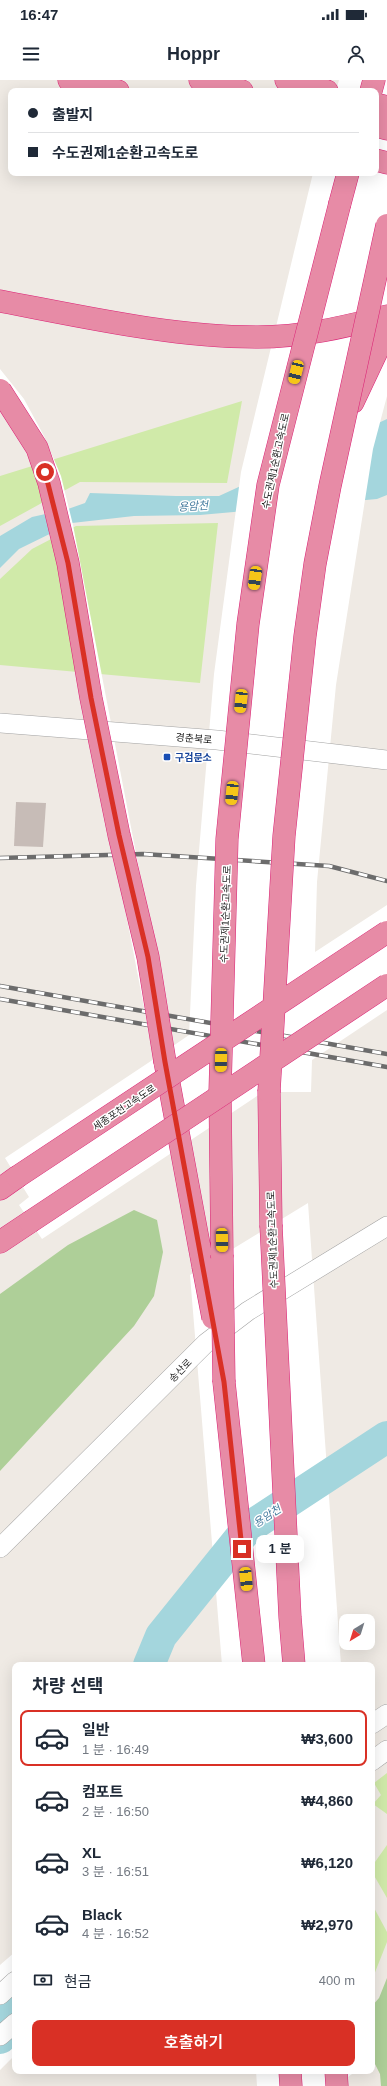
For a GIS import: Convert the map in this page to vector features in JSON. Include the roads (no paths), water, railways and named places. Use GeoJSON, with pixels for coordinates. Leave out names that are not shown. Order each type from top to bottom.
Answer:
{"type":"FeatureCollection","features":[{"type":"Feature","properties":{"kind":"highway"},"geometry":{"type":"LineString","coordinates":[[69,80],[105,88]]}},
{"type":"Feature","properties":{"kind":"highway"},"geometry":{"type":"LineString","coordinates":[[94,80],[119,88]]}},
{"type":"Feature","properties":{"kind":"highway"},"geometry":{"type":"LineString","coordinates":[[200,80],[231,88]]}},
{"type":"Feature","properties":{"kind":"highway"},"geometry":{"type":"LineString","coordinates":[[286,80],[316,88]]}},
{"type":"Feature","properties":{"kind":"highway","name":"수도권제1순환고속도로"},"geometry":{"type":"LineString","coordinates":[[254,1662],[224,1382],[220,1092],[227,839],[248,624],[268,485],[347,176]]}},
{"type":"Feature","properties":{"kind":"highway","name":"수도권제1순환고속도로"},"geometry":{"type":"LineString","coordinates":[[294,1662],[290,1617],[270,1225],[269,1092],[284,836],[305,636],[315,564],[330,486],[347,414],[387,225]]}},
{"type":"Feature","properties":{"kind":"highway"},"geometry":{"type":"LineString","coordinates":[[0,301],[126,324],[218,335],[259,337],[315,332],[387,316]]}},
{"type":"Feature","properties":{"kind":"highway"},"geometry":{"type":"LineString","coordinates":[[347,414],[387,330]]}},
{"type":"Feature","properties":{"kind":"highway"},"geometry":{"type":"LineString","coordinates":[[0,390],[36,448],[49,483],[68,563],[91,698],[119,835],[148,957],[165,1062],[224,1382]]}},
{"type":"Feature","properties":{"kind":"highway","name":"세종포천고속도로"},"geometry":{"type":"LineString","coordinates":[[9,1183],[387,932]]}},
{"type":"Feature","properties":{"kind":"highway"},"geometry":{"type":"LineString","coordinates":[[0,1242],[387,985]]}},
{"type":"Feature","properties":{"kind":"highway"},"geometry":{"type":"LineString","coordinates":[[290,2074],[292,2086]]}},
{"type":"Feature","properties":{"kind":"street","name":"경춘북로"},"geometry":{"type":"LineString","coordinates":[[0,723],[217,740],[387,760]]}},
{"type":"Feature","properties":{"kind":"street","name":"송산로"},"geometry":{"type":"LineString","coordinates":[[0,1548],[206,1343],[248,1311],[387,1226]]}},
{"type":"Feature","properties":{"kind":"street"},"geometry":{"type":"LineString","coordinates":[[375,1722],[387,1714]]}},
{"type":"Feature","properties":{"kind":"street"},"geometry":{"type":"LineString","coordinates":[[375,1759],[387,1750]]}},
{"type":"Feature","properties":{"kind":"street"},"geometry":{"type":"LineString","coordinates":[[0,1995],[12,1984]]}},
{"type":"Feature","properties":{"kind":"street"},"geometry":{"type":"LineString","coordinates":[[0,2036],[12,2026]]}},
{"type":"Feature","properties":{"kind":"water"},"geometry":{"type":"Polygon","coordinates":[[[387,419],[387,495],[377,499],[200,515],[134,516],[72,523],[19,549],[0,568],[0,536],[32,517],[68,509],[85,503],[90,493],[219,496],[387,419]]]}},
{"type":"Feature","properties":{"kind":"waterway","name":"용암천"},"geometry":{"type":"LineString","coordinates":[[150,1662],[161,1636],[248,1528],[387,1437]]}},
{"type":"Feature","properties":{"kind":"waterway","name":"용암천"},"geometry":{"type":"LineString","coordinates":[[0,2038],[12,2003]]}},
{"type":"Feature","properties":{"kind":"railway"},"geometry":{"type":"LineString","coordinates":[[0,858],[143,854],[329,866],[387,881]]}},
{"type":"Feature","properties":{"kind":"railway"},"geometry":{"type":"LineString","coordinates":[[0,986],[387,1054]]}},
{"type":"Feature","properties":{"kind":"railway"},"geometry":{"type":"LineString","coordinates":[[0,999],[387,1067]]}},
{"type":"Feature","properties":{"kind":"place","name":"구검문소"},"geometry":{"type":"Point","coordinates":[167,757]}}]}
